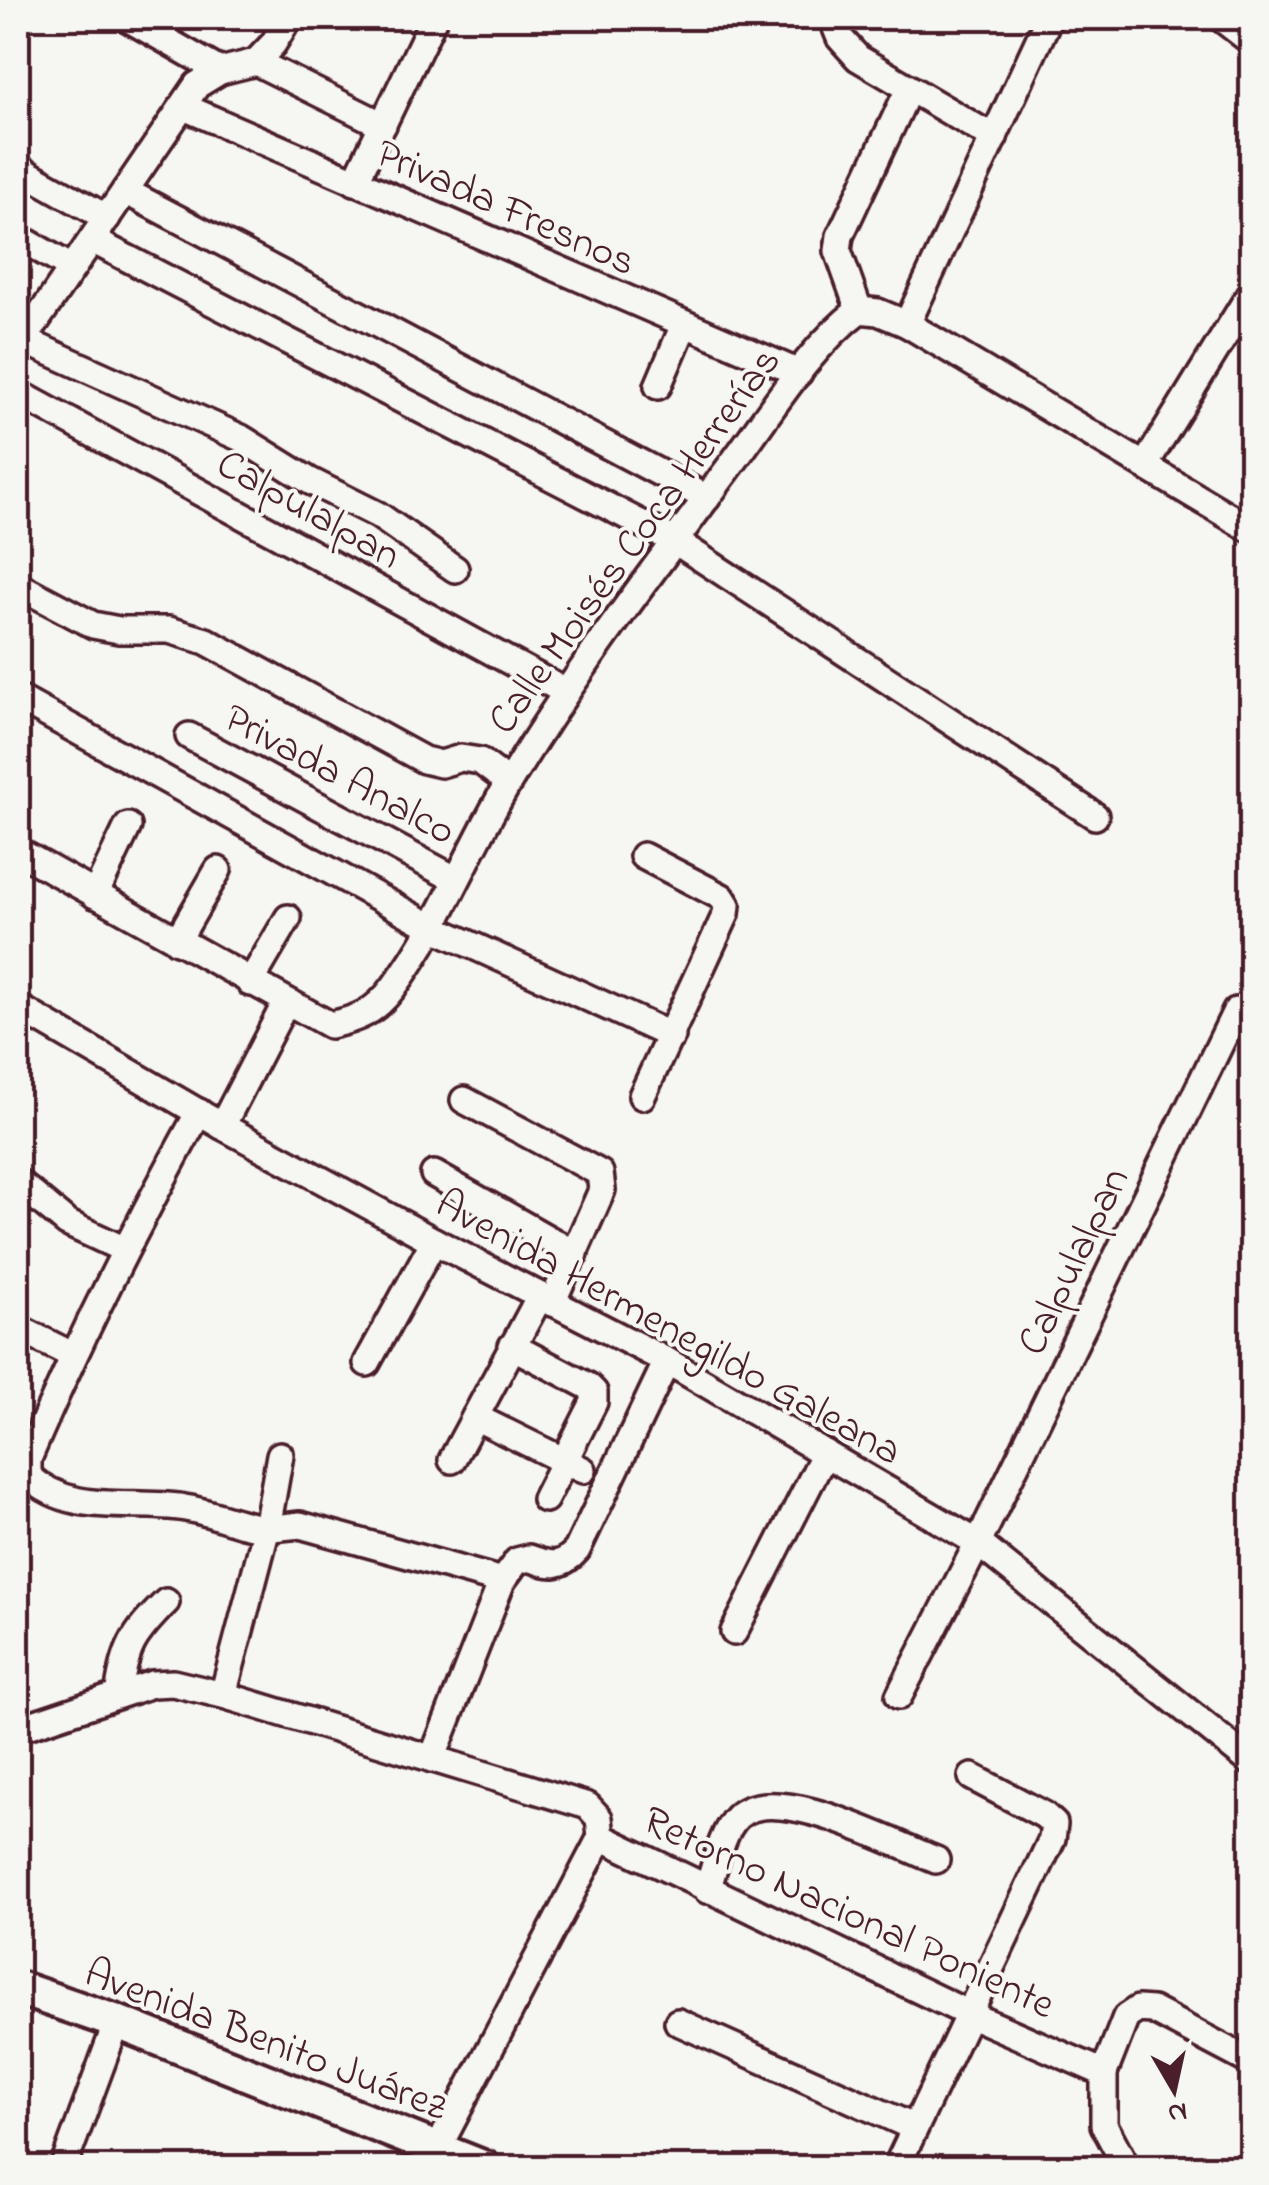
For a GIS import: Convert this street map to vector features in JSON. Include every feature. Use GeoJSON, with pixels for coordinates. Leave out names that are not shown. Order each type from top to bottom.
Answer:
{"type":"FeatureCollection","features":[{"type":"Feature","properties":{"kind":"main road","name":"Avenida Benito Juárez"},"geometry":{"type":"LineString","coordinates":[[18,1988],[117,2022],[485,2168]]}},
{"type":"Feature","properties":{"kind":"street"},"geometry":{"type":"LineString","coordinates":[[127,18],[220,71]]}},
{"type":"Feature","properties":{"kind":"street"},"geometry":{"type":"LineString","coordinates":[[289,18],[256,62],[220,71],[196,85],[20,344],[241,438],[310,481],[378,515],[455,569]]}},
{"type":"Feature","properties":{"kind":"street"},"geometry":{"type":"LineString","coordinates":[[355,182],[434,18]]}},
{"type":"Feature","properties":{"kind":"street"},"geometry":{"type":"LineString","coordinates":[[832,18],[840,38],[858,58],[994,138]]}},
{"type":"Feature","properties":{"kind":"street"},"geometry":{"type":"LineString","coordinates":[[1024,18],[1038,45]]}},
{"type":"Feature","properties":{"kind":"street"},"geometry":{"type":"LineString","coordinates":[[907,324],[1049,18]]}},
{"type":"Feature","properties":{"kind":"street"},"geometry":{"type":"LineString","coordinates":[[1221,18],[1252,42]]}},
{"type":"Feature","properties":{"kind":"street"},"geometry":{"type":"LineString","coordinates":[[256,62],[383,125]]}},
{"type":"Feature","properties":{"kind":"street"},"geometry":{"type":"LineString","coordinates":[[908,90],[840,236],[838,251],[859,310],[878,312],[907,324],[1252,530]]}},
{"type":"Feature","properties":{"kind":"street","name":"Privada Fresnos"},"geometry":{"type":"LineString","coordinates":[[184,107],[799,374]]}},
{"type":"Feature","properties":{"kind":"street"},"geometry":{"type":"LineString","coordinates":[[18,168],[107,218]]}},
{"type":"Feature","properties":{"kind":"street"},"geometry":{"type":"LineString","coordinates":[[125,191],[707,498]]}},
{"type":"Feature","properties":{"kind":"street"},"geometry":{"type":"LineString","coordinates":[[18,237],[72,268]]}},
{"type":"Feature","properties":{"kind":"street"},"geometry":{"type":"LineString","coordinates":[[92,240],[675,542],[1096,816]]}},
{"type":"Feature","properties":{"kind":"street"},"geometry":{"type":"LineString","coordinates":[[1145,465],[1252,291]]}},
{"type":"Feature","properties":{"kind":"street","name":"Calle Moisés Coca Herrerías"},"geometry":{"type":"LineString","coordinates":[[18,851],[330,1025],[361,1018],[391,990],[432,926],[508,782],[564,691],[799,374],[842,323],[859,310]]}},
{"type":"Feature","properties":{"kind":"street"},"geometry":{"type":"LineString","coordinates":[[658,386],[684,325]]}},
{"type":"Feature","properties":{"kind":"street","name":"Calpulalpan"},"geometry":{"type":"LineString","coordinates":[[18,393],[564,691]]}},
{"type":"Feature","properties":{"kind":"street"},"geometry":{"type":"LineString","coordinates":[[18,585],[93,626],[170,630],[206,640],[424,760],[440,764],[460,758],[480,761],[508,782]]}},
{"type":"Feature","properties":{"kind":"street"},"geometry":{"type":"LineString","coordinates":[[18,698],[432,926],[672,1036]]}},
{"type":"Feature","properties":{"kind":"street","name":"Privada Analco"},"geometry":{"type":"LineString","coordinates":[[189,736],[455,880]]}},
{"type":"Feature","properties":{"kind":"street"},"geometry":{"type":"LineString","coordinates":[[96,895],[128,826]]}},
{"type":"Feature","properties":{"kind":"street"},"geometry":{"type":"LineString","coordinates":[[642,1096],[726,914],[722,897],[643,856]]}},
{"type":"Feature","properties":{"kind":"street"},"geometry":{"type":"LineString","coordinates":[[177,941],[218,870]]}},
{"type":"Feature","properties":{"kind":"street"},"geometry":{"type":"LineString","coordinates":[[250,982],[288,918]]}},
{"type":"Feature","properties":{"kind":"street"},"geometry":{"type":"LineString","coordinates":[[222,1126],[286,1002]]}},
{"type":"Feature","properties":{"kind":"street","name":"Avenida Hermenegildo Galeana"},"geometry":{"type":"LineString","coordinates":[[18,1007],[222,1126],[434,1241],[667,1360],[978,1544],[1252,1762]]}},
{"type":"Feature","properties":{"kind":"street","name":"Calpulalpan"},"geometry":{"type":"LineString","coordinates":[[899,1696],[978,1544],[1236,1011]]}},
{"type":"Feature","properties":{"kind":"street"},"geometry":{"type":"LineString","coordinates":[[452,1460],[512,1346],[575,1254],[602,1190],[600,1173],[464,1100]]}},
{"type":"Feature","properties":{"kind":"street"},"geometry":{"type":"LineString","coordinates":[[198,1112],[123,1249],[72,1355],[28,1459],[28,1476],[43,1490],[88,1504],[185,1508],[267,1528],[300,1525],[502,1581]]}},
{"type":"Feature","properties":{"kind":"street"},"geometry":{"type":"LineString","coordinates":[[434,1174],[575,1254]]}},
{"type":"Feature","properties":{"kind":"street"},"geometry":{"type":"LineString","coordinates":[[18,1182],[67,1223],[123,1249]]}},
{"type":"Feature","properties":{"kind":"street"},"geometry":{"type":"LineString","coordinates":[[366,1362],[434,1241]]}},
{"type":"Feature","properties":{"kind":"street"},"geometry":{"type":"LineString","coordinates":[[18,1328],[72,1355]]}},
{"type":"Feature","properties":{"kind":"street"},"geometry":{"type":"LineString","coordinates":[[512,1346],[594,1392],[574,1465],[545,1500]]}},
{"type":"Feature","properties":{"kind":"street"},"geometry":{"type":"LineString","coordinates":[[432,1759],[502,1581],[518,1562],[529,1558],[550,1566],[566,1563],[577,1550],[667,1360]]}},
{"type":"Feature","properties":{"kind":"street"},"geometry":{"type":"LineString","coordinates":[[475,1418],[574,1465]]}},
{"type":"Feature","properties":{"kind":"street"},"geometry":{"type":"LineString","coordinates":[[734,1632],[826,1453]]}},
{"type":"Feature","properties":{"kind":"street"},"geometry":{"type":"LineString","coordinates":[[223,1694],[267,1528],[280,1454]]}},
{"type":"Feature","properties":{"kind":"street"},"geometry":{"type":"LineString","coordinates":[[118,1695],[126,1651],[141,1627],[166,1602]]}},
{"type":"Feature","properties":{"kind":"street","name":"Retorno Nacional Poniente"},"geometry":{"type":"LineString","coordinates":[[18,1730],[152,1684],[173,1683],[223,1694],[588,1806],[600,1818],[602,1836],[971,2015],[1104,2073]]}},
{"type":"Feature","properties":{"kind":"street"},"geometry":{"type":"LineString","coordinates":[[896,2168],[1052,1839],[1054,1824],[1044,1814],[972,1776]]}},
{"type":"Feature","properties":{"kind":"street"},"geometry":{"type":"LineString","coordinates":[[707,1890],[733,1821],[747,1809],[766,1806],[800,1807],[936,1860]]}},
{"type":"Feature","properties":{"kind":"street"},"geometry":{"type":"LineString","coordinates":[[438,2148],[602,1836]]}},
{"type":"Feature","properties":{"kind":"street"},"geometry":{"type":"LineString","coordinates":[[1127,2168],[1104,2125],[1104,2073],[1126,2018],[1138,2009],[1152,2010],[1250,2060]]}},
{"type":"Feature","properties":{"kind":"street"},"geometry":{"type":"LineString","coordinates":[[63,2168],[117,2022]]}},
{"type":"Feature","properties":{"kind":"street"},"geometry":{"type":"LineString","coordinates":[[678,2022],[913,2127]]}}]}
